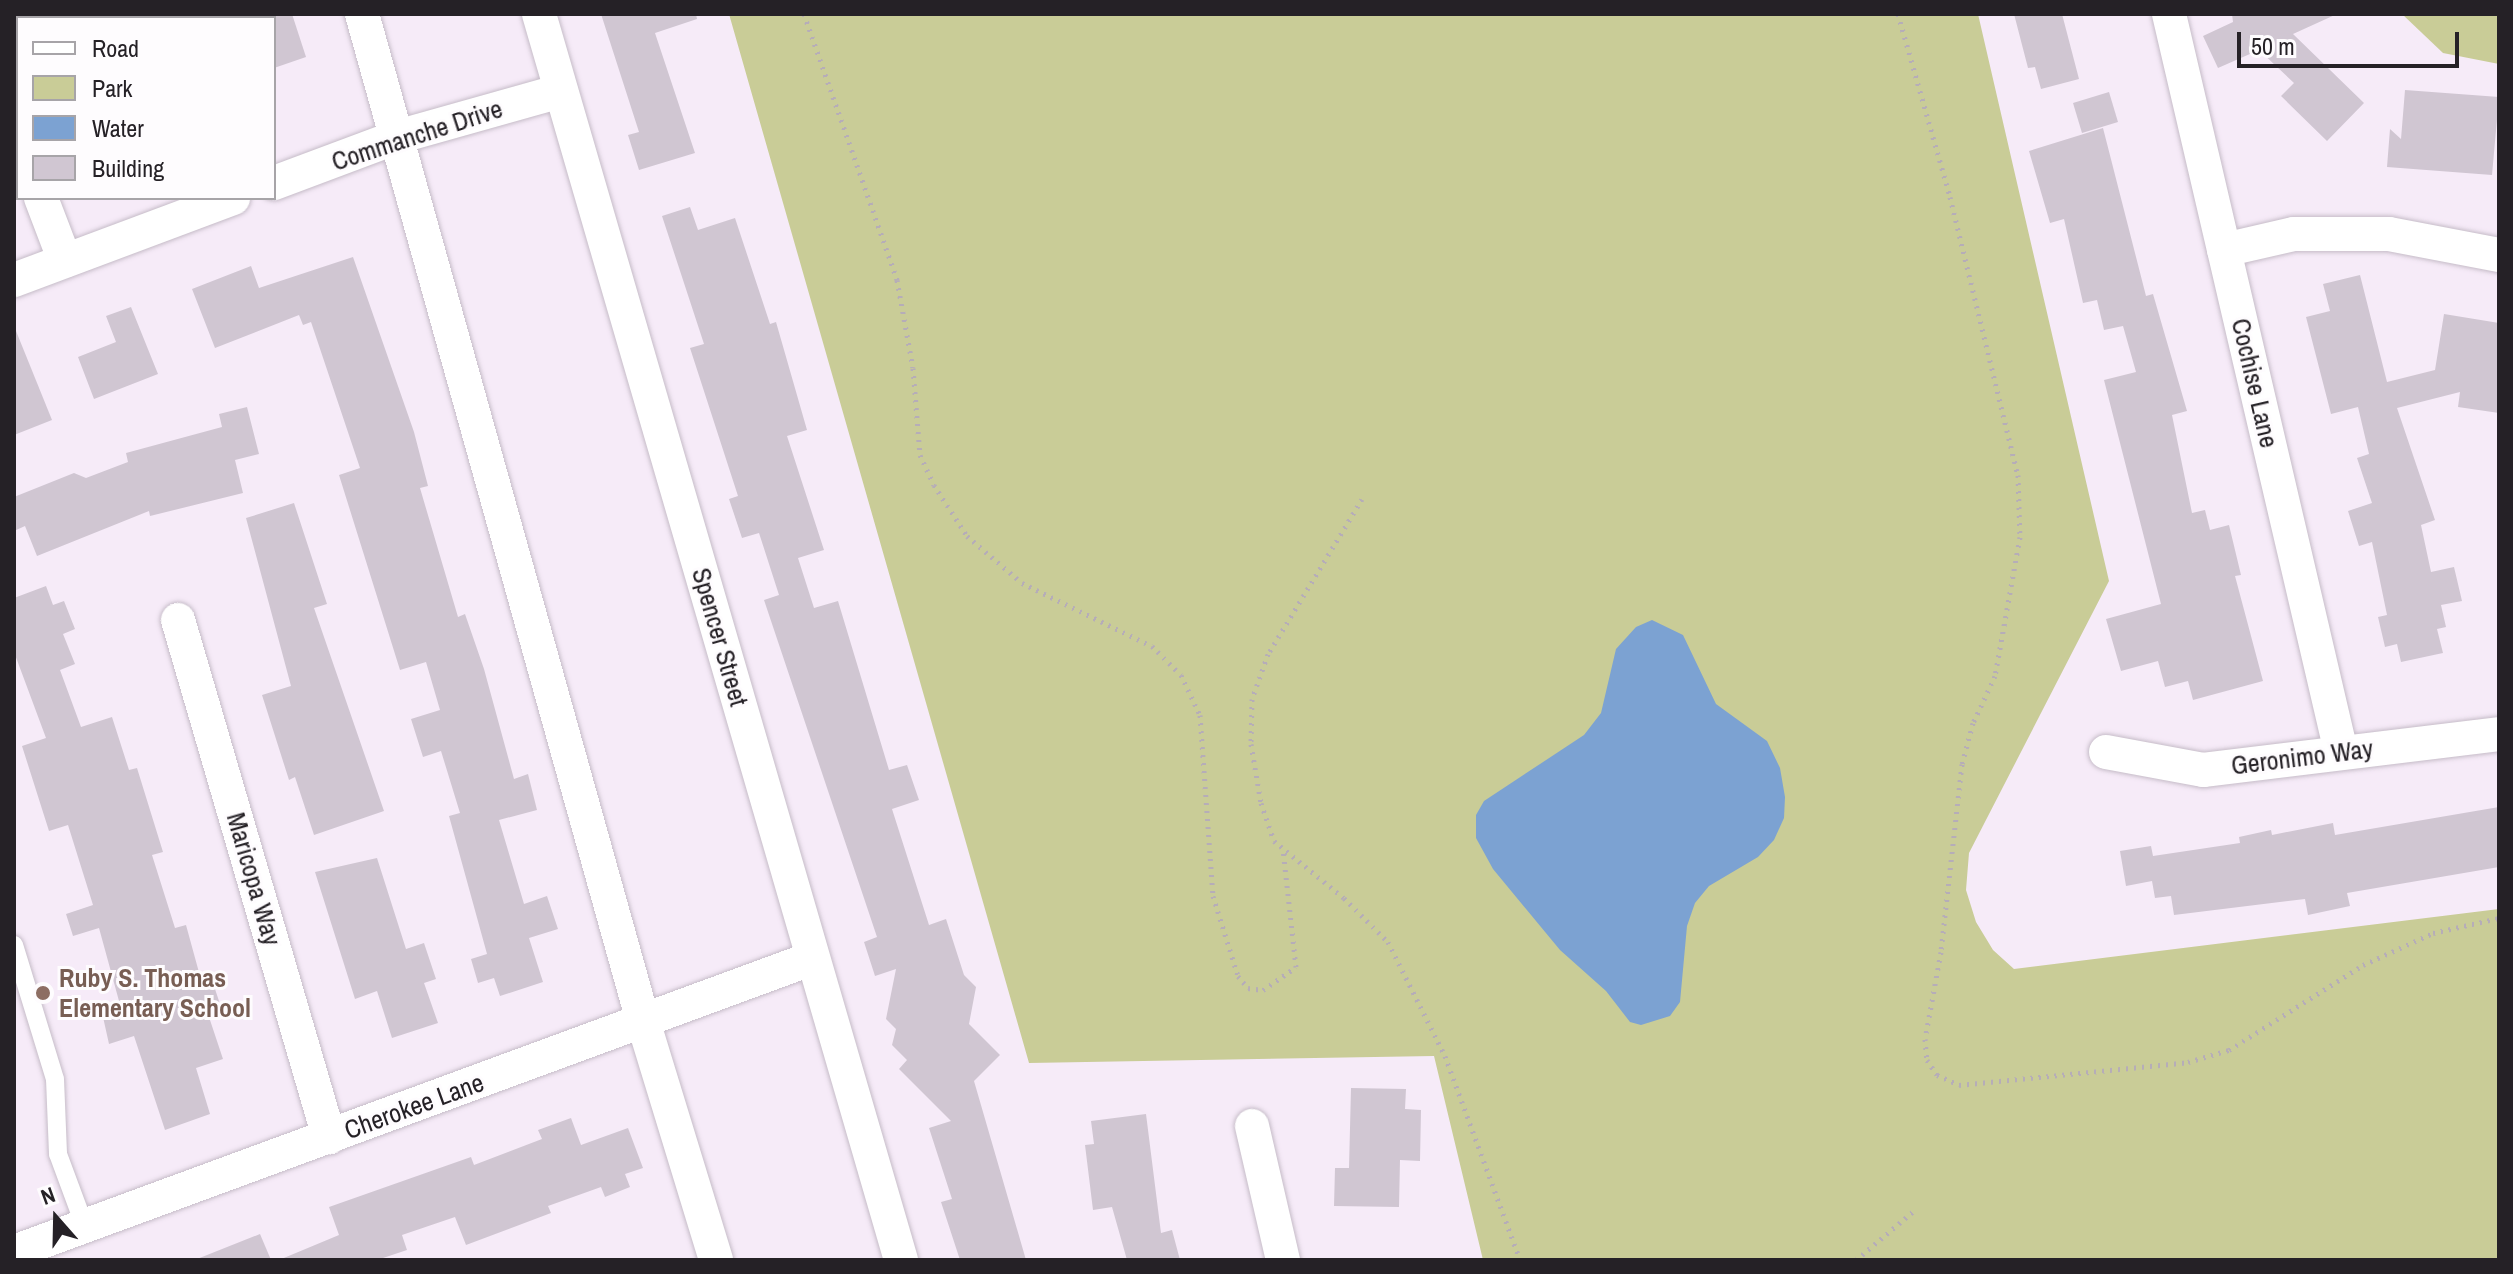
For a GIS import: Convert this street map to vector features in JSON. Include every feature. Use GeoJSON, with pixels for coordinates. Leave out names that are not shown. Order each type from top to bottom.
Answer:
{"type":"FeatureCollection","features":[{"type":"Feature","properties":{"kind":"street"},"geometry":{"type":"LineString","coordinates":[[362,14],[643,1021],[716,1260]]}},
{"type":"Feature","properties":{"kind":"street","name":"Spencer Street"},"geometry":{"type":"LineString","coordinates":[[539,14],[901,1260]]}},
{"type":"Feature","properties":{"kind":"street","name":"Cochise Lane"},"geometry":{"type":"LineString","coordinates":[[2169,14],[2341,752]]}},
{"type":"Feature","properties":{"kind":"street","name":"Commanche Drive"},"geometry":{"type":"LineString","coordinates":[[276,182],[397,137],[561,91]]}},
{"type":"Feature","properties":{"kind":"street"},"geometry":{"type":"LineString","coordinates":[[42,200],[65,261]]}},
{"type":"Feature","properties":{"kind":"street"},"geometry":{"type":"LineString","coordinates":[[14,280],[228,200]]}},
{"type":"Feature","properties":{"kind":"street"},"geometry":{"type":"LineString","coordinates":[[2224,250],[2294,234],[2389,234],[2499,255]]}},
{"type":"Feature","properties":{"kind":"street","name":"Maricopa Way"},"geometry":{"type":"LineString","coordinates":[[178,620],[329,1137]]}},
{"type":"Feature","properties":{"kind":"street","name":"Geronimo Way"},"geometry":{"type":"LineString","coordinates":[[2106,752],[2203,770],[2499,734]]}},
{"type":"Feature","properties":{"kind":"street","name":"Cherokee Lane"},"geometry":{"type":"LineString","coordinates":[[14,1252],[813,958]]}},
{"type":"Feature","properties":{"kind":"street"},"geometry":{"type":"LineString","coordinates":[[1252,1126],[1283,1260]]}},
{"type":"Feature","properties":{"kind":"lane"},"geometry":{"type":"LineString","coordinates":[[14,945],[55,1079],[58,1154],[85,1227]]}},
{"type":"Feature","properties":{"kind":"path"},"geometry":{"type":"LineString","coordinates":[[804,14],[897,280],[925,465],[967,536],[1022,583],[1152,646],[1181,675],[1200,715],[1213,896],[1238,976],[1248,988],[1263,990],[1296,967],[1283,849]]}},
{"type":"Feature","properties":{"kind":"path"},"geometry":{"type":"LineString","coordinates":[[1898,14],[1950,197],[2018,475],[2020,537],[1995,676],[1973,723],[1962,764],[1941,952],[1925,1039],[1927,1060],[1937,1075],[1959,1085],[2188,1062],[2229,1050],[2363,965],[2433,933],[2499,918]]}},
{"type":"Feature","properties":{"kind":"path"},"geometry":{"type":"LineString","coordinates":[[1362,499],[1268,654],[1252,699],[1251,744],[1261,803],[1274,841],[1344,898],[1388,942],[1445,1056],[1520,1260]]}},
{"type":"Feature","properties":{"kind":"path"},"geometry":{"type":"LineString","coordinates":[[1856,1260],[1916,1209]]}},
{"type":"Feature","properties":{"kind":"green space"},"geometry":{"type":"Polygon","coordinates":[[[729,14],[1978,14],[2109,581],[1969,853],[1966,890],[1976,922],[1993,950],[2014,969],[2499,909],[2499,1260],[1483,1260],[1434,1056],[1029,1063],[729,14]]]}},
{"type":"Feature","properties":{"kind":"green space"},"geometry":{"type":"Polygon","coordinates":[[[2402,14],[2499,14],[2499,64],[2443,53],[2402,14]]]}},
{"type":"Feature","properties":{"kind":"water"},"geometry":{"type":"Polygon","coordinates":[[[1652,620],[1683,635],[1716,704],[1767,741],[1780,768],[1785,797],[1784,818],[1774,840],[1758,857],[1709,886],[1695,903],[1687,926],[1680,1002],[1670,1016],[1641,1025],[1630,1022],[1606,991],[1560,950],[1493,869],[1476,838],[1476,815],[1484,801],[1584,735],[1601,713],[1616,649],[1636,627],[1652,620]]]}},
{"type":"Feature","properties":{"kind":"building"},"geometry":{"type":"Polygon","coordinates":[[[292,14],[306,57],[276,67],[274,16],[292,14]]]}},
{"type":"Feature","properties":{"kind":"building"},"geometry":{"type":"Polygon","coordinates":[[[601,14],[696,14],[697,19],[655,33],[695,153],[639,170],[628,135],[639,132],[601,14]]]}},
{"type":"Feature","properties":{"kind":"building"},"geometry":{"type":"Polygon","coordinates":[[[2014,14],[2062,14],[2079,79],[2041,89],[2035,67],[2028,68],[2014,14]]]}},
{"type":"Feature","properties":{"kind":"building"},"geometry":{"type":"Polygon","coordinates":[[[2232,14],[2337,14],[2293,34],[2364,103],[2327,141],[2281,96],[2294,83],[2259,50],[2218,68],[2203,36],[2233,22],[2232,14]]]}},
{"type":"Feature","properties":{"kind":"building"},"geometry":{"type":"Polygon","coordinates":[[[2405,90],[2499,97],[2492,175],[2387,167],[2390,129],[2401,139],[2405,90]]]}},
{"type":"Feature","properties":{"kind":"building"},"geometry":{"type":"Polygon","coordinates":[[[2109,92],[2118,122],[2082,133],[2073,103],[2109,92]]]}},
{"type":"Feature","properties":{"kind":"building"},"geometry":{"type":"Polygon","coordinates":[[[2103,128],[2146,296],[2153,294],[2187,411],[2172,415],[2192,513],[2205,510],[2210,530],[2229,525],[2241,575],[2235,576],[2263,681],[2193,700],[2188,681],[2165,687],[2158,661],[2121,671],[2106,619],[2161,604],[2104,380],[2136,372],[2123,326],[2104,330],[2097,300],[2083,303],[2064,219],[2050,223],[2029,151],[2103,128]]]}},
{"type":"Feature","properties":{"kind":"building"},"geometry":{"type":"Polygon","coordinates":[[[690,207],[698,230],[735,218],[770,324],[776,322],[807,430],[787,436],[824,550],[798,558],[814,608],[838,601],[889,770],[907,765],[919,800],[892,809],[929,925],[946,919],[964,975],[976,987],[969,1024],[1000,1055],[974,1081],[1026,1260],[960,1260],[941,1202],[952,1199],[929,1128],[951,1121],[899,1069],[907,1060],[892,1045],[896,1029],[886,1019],[896,969],[875,976],[864,942],[877,937],[764,600],[779,595],[759,533],[742,538],[729,499],[738,496],[690,348],[704,344],[662,216],[690,207]]]}},
{"type":"Feature","properties":{"kind":"building"},"geometry":{"type":"Polygon","coordinates":[[[353,257],[414,432],[428,486],[420,488],[458,617],[465,614],[484,669],[514,779],[528,774],[537,810],[499,820],[524,904],[547,896],[558,929],[529,938],[543,982],[500,996],[494,978],[478,983],[471,959],[487,954],[449,816],[460,813],[441,751],[423,757],[411,719],[440,710],[426,662],[400,670],[339,475],[360,468],[311,322],[303,325],[299,315],[215,348],[192,289],[251,266],[259,288],[353,257]]]}},
{"type":"Feature","properties":{"kind":"building"},"geometry":{"type":"Polygon","coordinates":[[[2360,275],[2387,382],[2435,370],[2444,314],[2499,323],[2499,413],[2458,407],[2460,392],[2397,408],[2435,520],[2421,525],[2431,572],[2454,567],[2462,601],[2441,605],[2446,627],[2437,629],[2443,653],[2401,662],[2397,644],[2385,647],[2378,617],[2387,615],[2372,542],[2359,546],[2348,511],[2372,503],[2357,458],[2369,454],[2358,407],[2331,414],[2306,317],[2330,311],[2323,284],[2360,275]]]}},
{"type":"Feature","properties":{"kind":"building"},"geometry":{"type":"Polygon","coordinates":[[[131,307],[158,374],[94,399],[78,357],[116,342],[106,316],[131,307]]]}},
{"type":"Feature","properties":{"kind":"building"},"geometry":{"type":"Polygon","coordinates":[[[14,326],[52,420],[14,435],[14,326]]]}},
{"type":"Feature","properties":{"kind":"building"},"geometry":{"type":"Polygon","coordinates":[[[247,407],[259,454],[235,460],[243,493],[150,516],[149,511],[37,556],[25,526],[14,531],[14,497],[74,473],[86,478],[128,462],[126,453],[222,427],[219,414],[247,407]]]}},
{"type":"Feature","properties":{"kind":"building"},"geometry":{"type":"Polygon","coordinates":[[[294,503],[327,604],[314,608],[384,811],[314,835],[295,777],[289,780],[262,695],[291,686],[246,518],[294,503]]]}},
{"type":"Feature","properties":{"kind":"building"},"geometry":{"type":"Polygon","coordinates":[[[46,586],[53,605],[64,601],[75,629],[63,634],[75,664],[60,670],[81,727],[112,717],[129,770],[137,768],[163,852],[152,855],[175,928],[186,925],[203,987],[213,983],[222,1010],[208,1014],[223,1059],[196,1068],[210,1114],[165,1130],[134,1036],[109,1044],[103,1017],[122,1012],[99,928],[73,936],[66,914],[93,905],[68,825],[49,831],[22,746],[46,738],[14,652],[14,598],[46,586]]]}},
{"type":"Feature","properties":{"kind":"building"},"geometry":{"type":"Polygon","coordinates":[[[2499,807],[2499,867],[2347,893],[2350,906],[2308,915],[2305,899],[2174,915],[2171,896],[2155,898],[2152,881],[2126,886],[2120,851],[2151,846],[2153,856],[2240,843],[2239,837],[2271,830],[2272,835],[2333,823],[2335,835],[2499,807]]]}},
{"type":"Feature","properties":{"kind":"building"},"geometry":{"type":"Polygon","coordinates":[[[377,858],[406,949],[424,943],[436,979],[424,983],[438,1023],[392,1038],[377,991],[355,999],[315,872],[377,858]]]}},
{"type":"Feature","properties":{"kind":"building"},"geometry":{"type":"Polygon","coordinates":[[[1351,1088],[1406,1089],[1405,1109],[1421,1110],[1420,1161],[1400,1160],[1399,1207],[1334,1206],[1335,1168],[1349,1168],[1351,1088]]]}},
{"type":"Feature","properties":{"kind":"building"},"geometry":{"type":"Polygon","coordinates":[[[1146,1114],[1161,1233],[1172,1230],[1180,1260],[1127,1260],[1112,1207],[1093,1210],[1085,1145],[1094,1144],[1091,1121],[1146,1114]]]}},
{"type":"Feature","properties":{"kind":"building"},"geometry":{"type":"Polygon","coordinates":[[[571,1118],[581,1145],[628,1128],[643,1168],[625,1174],[630,1187],[605,1197],[601,1187],[548,1206],[551,1213],[466,1245],[455,1217],[402,1235],[407,1250],[377,1260],[279,1260],[339,1235],[329,1207],[471,1157],[474,1165],[542,1139],[538,1130],[571,1118]]]}},
{"type":"Feature","properties":{"kind":"building"},"geometry":{"type":"Polygon","coordinates":[[[260,1234],[271,1260],[197,1259],[260,1234]]]}},
{"type":"Feature","properties":{"kind":"place","name":"Ruby S. Thomas Elementary School"},"geometry":{"type":"Point","coordinates":[43,993]}}]}
